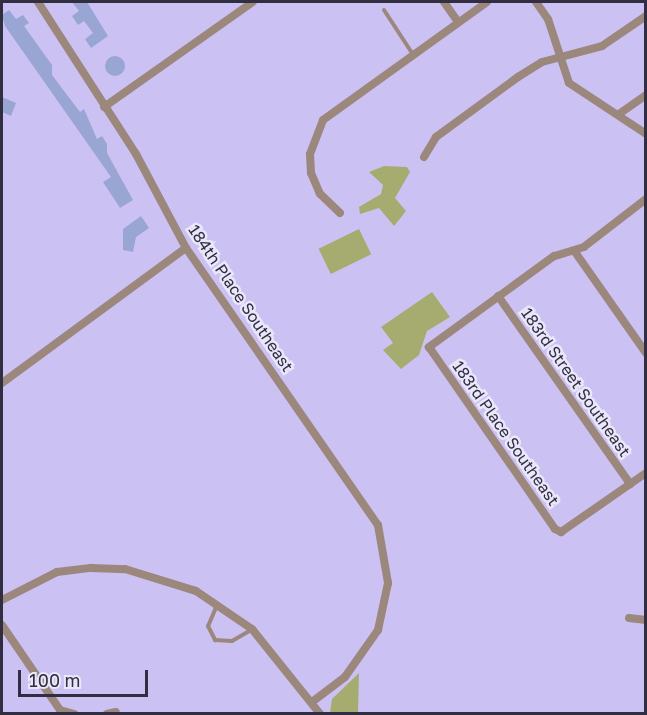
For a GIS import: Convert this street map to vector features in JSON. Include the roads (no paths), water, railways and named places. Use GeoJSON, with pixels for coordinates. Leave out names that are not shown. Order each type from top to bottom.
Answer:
{"type":"FeatureCollection","features":[{"type":"Feature","properties":{"kind":"street","name":"184th Place Southeast"},"geometry":{"type":"LineString","coordinates":[[38,2],[136,154],[186,248],[360,493],[378,525],[388,583],[378,630],[365,653],[312,702]]}},
{"type":"Feature","properties":{"kind":"street"},"geometry":{"type":"LineString","coordinates":[[104,107],[253,2]]}},
{"type":"Feature","properties":{"kind":"street"},"geometry":{"type":"LineString","coordinates":[[444,2],[458,22]]}},
{"type":"Feature","properties":{"kind":"street"},"geometry":{"type":"LineString","coordinates":[[340,213],[320,194],[311,172],[315,137],[336,109],[487,2]]}},
{"type":"Feature","properties":{"kind":"street"},"geometry":{"type":"LineString","coordinates":[[536,2],[548,19],[558,58],[569,83],[584,97],[619,114],[645,134]]}},
{"type":"Feature","properties":{"kind":"street"},"geometry":{"type":"LineString","coordinates":[[424,158],[436,137],[518,77],[558,58],[602,46],[645,16]]}},
{"type":"Feature","properties":{"kind":"street"},"geometry":{"type":"LineString","coordinates":[[619,114],[645,95]]}},
{"type":"Feature","properties":{"kind":"street"},"geometry":{"type":"LineString","coordinates":[[498,296],[554,256],[575,252],[645,198]]}},
{"type":"Feature","properties":{"kind":"street"},"geometry":{"type":"LineString","coordinates":[[2,383],[186,248]]}},
{"type":"Feature","properties":{"kind":"street"},"geometry":{"type":"LineString","coordinates":[[575,252],[645,353]]}},
{"type":"Feature","properties":{"kind":"street","name":"183rd Place Southeast"},"geometry":{"type":"LineString","coordinates":[[498,296],[429,347],[561,532],[630,484]]}},
{"type":"Feature","properties":{"kind":"street","name":"183rd Street Southeast"},"geometry":{"type":"LineString","coordinates":[[498,296],[630,484]]}},
{"type":"Feature","properties":{"kind":"street"},"geometry":{"type":"LineString","coordinates":[[630,484],[645,473]]}},
{"type":"Feature","properties":{"kind":"street"},"geometry":{"type":"LineString","coordinates":[[2,600],[57,572],[125,569],[156,578],[218,605],[252,629],[320,714]]}},
{"type":"Feature","properties":{"kind":"street"},"geometry":{"type":"LineString","coordinates":[[629,618],[645,621]]}},
{"type":"Feature","properties":{"kind":"street"},"geometry":{"type":"LineString","coordinates":[[2,625],[60,710],[74,714]]}},
{"type":"Feature","properties":{"kind":"lane"},"geometry":{"type":"LineString","coordinates":[[384,10],[413,54]]}},
{"type":"Feature","properties":{"kind":"lane"},"geometry":{"type":"LineString","coordinates":[[218,605],[208,626],[215,640],[232,641],[252,629]]}}]}
